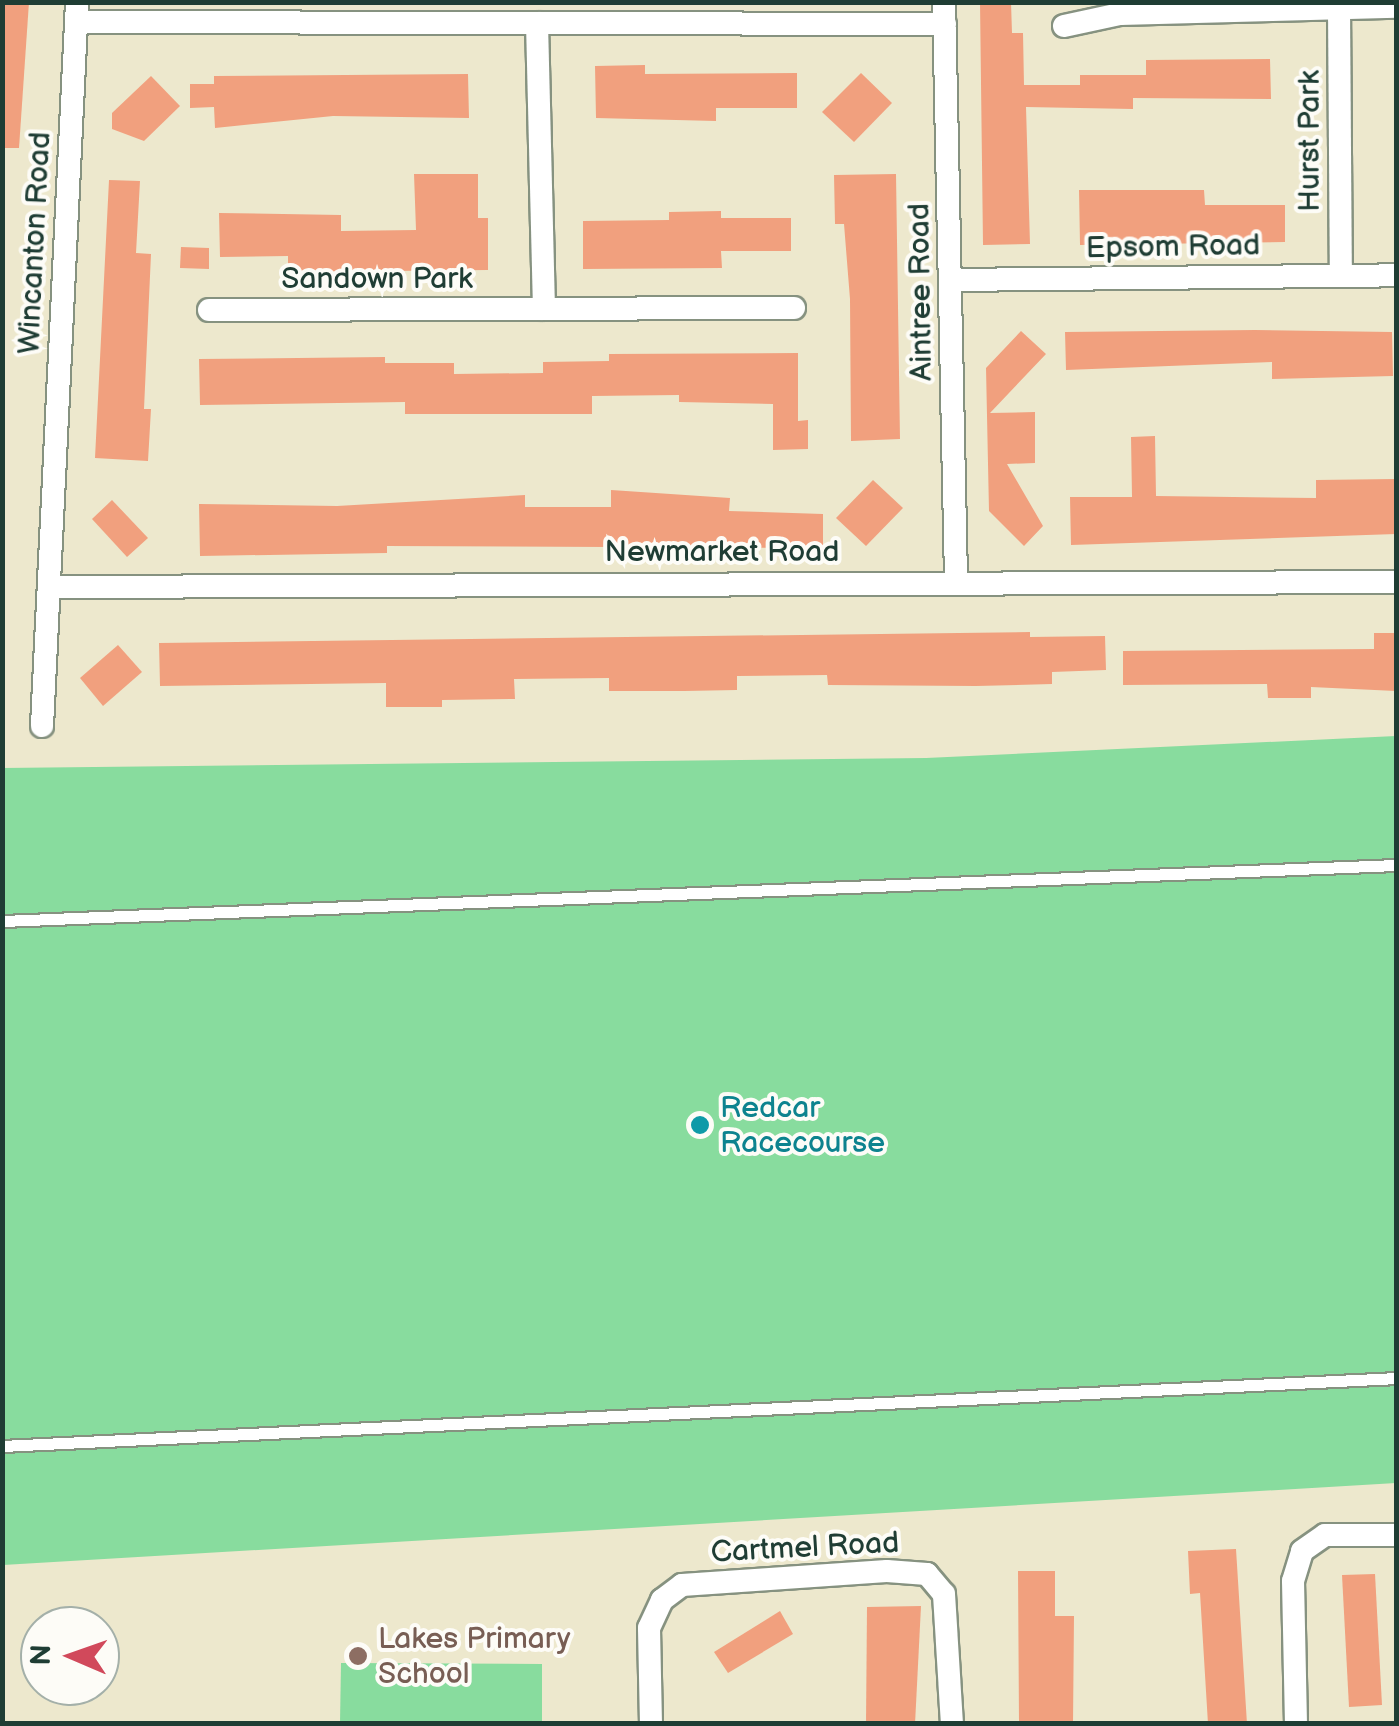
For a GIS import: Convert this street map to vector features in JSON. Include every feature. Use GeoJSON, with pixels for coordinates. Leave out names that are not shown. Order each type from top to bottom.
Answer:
{"type":"FeatureCollection","features":[{"type":"Feature","properties":{"kind":"street"},"geometry":{"type":"LineString","coordinates":[[1064,26],[1120,14],[1396,7]]}},
{"type":"Feature","properties":{"kind":"street","name":"Hurst Park"},"geometry":{"type":"LineString","coordinates":[[1339,8],[1341,274]]}},
{"type":"Feature","properties":{"kind":"street"},"geometry":{"type":"LineString","coordinates":[[76,12],[538,23],[945,14]]}},
{"type":"Feature","properties":{"kind":"street","name":"Wincanton Road"},"geometry":{"type":"LineString","coordinates":[[42,726],[76,12]]}},
{"type":"Feature","properties":{"kind":"street","name":"Aintree Road"},"geometry":{"type":"LineString","coordinates":[[945,14],[956,580]]}},
{"type":"Feature","properties":{"kind":"street"},"geometry":{"type":"LineString","coordinates":[[538,23],[544,309]]}},
{"type":"Feature","properties":{"kind":"street","name":"Epsom Road"},"geometry":{"type":"LineString","coordinates":[[950,280],[1396,275]]}},
{"type":"Feature","properties":{"kind":"street","name":"Sandown Park"},"geometry":{"type":"LineString","coordinates":[[209,310],[794,308]]}},
{"type":"Feature","properties":{"kind":"street","name":"Newmarket Road"},"geometry":{"type":"LineString","coordinates":[[49,587],[956,580],[1396,582]]}},
{"type":"Feature","properties":{"kind":"street"},"geometry":{"type":"LineString","coordinates":[[1296,1724],[1293,1581],[1302,1551],[1325,1535],[1396,1535]]}},
{"type":"Feature","properties":{"kind":"street","name":"Cartmel Road"},"geometry":{"type":"LineString","coordinates":[[651,1724],[649,1628],[662,1600],[682,1585],[887,1570],[927,1574],[944,1594],[952,1724]]}},
{"type":"Feature","properties":{"kind":"lane"},"geometry":{"type":"LineString","coordinates":[[2,920],[1396,865]]}},
{"type":"Feature","properties":{"kind":"lane"},"geometry":{"type":"LineString","coordinates":[[2,1446],[1396,1378]]}},
{"type":"Feature","properties":{"kind":"green space","name":"Redcar Racecourse"},"geometry":{"type":"Polygon","coordinates":[[[1396,736],[1396,1483],[3,1565],[2,768],[926,758],[1396,736]]]}},
{"type":"Feature","properties":{"kind":"green space"},"geometry":{"type":"Polygon","coordinates":[[[341,1663],[542,1664],[542,1723],[340,1723],[341,1663]]]}},
{"type":"Feature","properties":{"kind":"building"},"geometry":{"type":"Polygon","coordinates":[[[2,2],[29,2],[19,148],[2,148],[2,2]]]}},
{"type":"Feature","properties":{"kind":"building"},"geometry":{"type":"Polygon","coordinates":[[[980,2],[1011,2],[1012,33],[1023,33],[1024,85],[1080,85],[1080,75],[1146,75],[1146,60],[1270,59],[1271,99],[1133,98],[1133,109],[1026,107],[1030,244],[983,245],[980,2]]]}},
{"type":"Feature","properties":{"kind":"building"},"geometry":{"type":"Polygon","coordinates":[[[645,65],[645,74],[797,73],[797,108],[716,108],[716,121],[596,118],[595,66],[645,65]]]}},
{"type":"Feature","properties":{"kind":"building"},"geometry":{"type":"Polygon","coordinates":[[[861,73],[892,103],[854,142],[822,112],[861,73]]]}},
{"type":"Feature","properties":{"kind":"building"},"geometry":{"type":"Polygon","coordinates":[[[468,74],[469,118],[333,116],[215,128],[214,107],[190,108],[190,84],[214,84],[214,76],[468,74]]]}},
{"type":"Feature","properties":{"kind":"building"},"geometry":{"type":"Polygon","coordinates":[[[151,76],[180,106],[144,141],[112,129],[112,113],[151,76]]]}},
{"type":"Feature","properties":{"kind":"building"},"geometry":{"type":"Polygon","coordinates":[[[414,174],[478,174],[478,218],[488,218],[488,270],[288,272],[288,256],[220,257],[219,213],[341,215],[341,231],[416,230],[414,174]]]}},
{"type":"Feature","properties":{"kind":"building"},"geometry":{"type":"Polygon","coordinates":[[[896,174],[900,439],[851,441],[850,299],[844,224],[835,224],[834,175],[896,174]]]}},
{"type":"Feature","properties":{"kind":"building"},"geometry":{"type":"Polygon","coordinates":[[[109,180],[140,181],[136,253],[151,254],[144,409],[151,409],[148,461],[95,458],[109,180]]]}},
{"type":"Feature","properties":{"kind":"building"},"geometry":{"type":"Polygon","coordinates":[[[1079,190],[1204,190],[1205,205],[1285,205],[1285,242],[1080,245],[1079,190]]]}},
{"type":"Feature","properties":{"kind":"building"},"geometry":{"type":"Polygon","coordinates":[[[721,211],[721,218],[791,218],[791,251],[721,251],[722,268],[583,269],[583,221],[669,220],[669,212],[721,211]]]}},
{"type":"Feature","properties":{"kind":"building"},"geometry":{"type":"Polygon","coordinates":[[[181,247],[209,248],[209,269],[180,268],[181,247]]]}},
{"type":"Feature","properties":{"kind":"building"},"geometry":{"type":"Polygon","coordinates":[[[1021,331],[1046,354],[990,413],[1035,412],[1035,463],[1007,464],[1043,526],[1024,546],[989,511],[986,368],[1021,331]]]}},
{"type":"Feature","properties":{"kind":"building"},"geometry":{"type":"Polygon","coordinates":[[[1065,332],[1392,332],[1393,376],[1272,379],[1272,362],[1066,370],[1065,332]]]}},
{"type":"Feature","properties":{"kind":"building"},"geometry":{"type":"Polygon","coordinates":[[[798,353],[798,421],[808,420],[808,449],[773,450],[773,404],[679,402],[679,395],[592,396],[592,414],[405,414],[405,402],[200,405],[199,359],[385,357],[385,363],[454,363],[454,374],[543,373],[543,362],[609,361],[609,354],[798,353]]]}},
{"type":"Feature","properties":{"kind":"building"},"geometry":{"type":"Polygon","coordinates":[[[1155,436],[1156,496],[1316,498],[1316,480],[1395,479],[1396,534],[1071,545],[1070,497],[1132,497],[1131,437],[1155,436]]]}},
{"type":"Feature","properties":{"kind":"building"},"geometry":{"type":"Polygon","coordinates":[[[873,480],[903,508],[866,546],[836,518],[873,480]]]}},
{"type":"Feature","properties":{"kind":"building"},"geometry":{"type":"Polygon","coordinates":[[[611,490],[730,498],[729,511],[823,514],[823,548],[387,546],[387,553],[200,556],[199,504],[337,506],[525,495],[525,507],[611,507],[611,490]]]}},
{"type":"Feature","properties":{"kind":"building"},"geometry":{"type":"Polygon","coordinates":[[[112,500],[148,538],[127,557],[92,519],[112,500]]]}},
{"type":"Feature","properties":{"kind":"building"},"geometry":{"type":"Polygon","coordinates":[[[1030,632],[1030,637],[1105,636],[1106,670],[1052,672],[1052,684],[976,686],[828,685],[827,675],[737,676],[737,690],[684,691],[609,691],[609,678],[514,679],[515,699],[442,700],[442,707],[386,707],[386,683],[160,686],[159,643],[1030,632]]]}},
{"type":"Feature","properties":{"kind":"building"},"geometry":{"type":"Polygon","coordinates":[[[1374,633],[1396,633],[1396,691],[1311,687],[1311,698],[1268,698],[1267,684],[1123,685],[1123,651],[1374,649],[1374,633]]]}},
{"type":"Feature","properties":{"kind":"building"},"geometry":{"type":"Polygon","coordinates":[[[118,645],[142,672],[103,706],[80,678],[118,645]]]}},
{"type":"Feature","properties":{"kind":"building"},"geometry":{"type":"Polygon","coordinates":[[[1236,1549],[1247,1724],[1208,1724],[1200,1593],[1190,1594],[1188,1551],[1236,1549]]]}},
{"type":"Feature","properties":{"kind":"building"},"geometry":{"type":"Polygon","coordinates":[[[1018,1571],[1055,1571],[1055,1616],[1074,1616],[1073,1724],[1019,1724],[1018,1571]]]}},
{"type":"Feature","properties":{"kind":"building"},"geometry":{"type":"Polygon","coordinates":[[[1375,1574],[1382,1705],[1349,1707],[1342,1575],[1375,1574]]]}},
{"type":"Feature","properties":{"kind":"building"},"geometry":{"type":"Polygon","coordinates":[[[921,1606],[915,1724],[866,1724],[867,1607],[921,1606]]]}},
{"type":"Feature","properties":{"kind":"building"},"geometry":{"type":"Polygon","coordinates":[[[780,1611],[793,1634],[728,1673],[714,1652],[780,1611]]]}},
{"type":"Feature","properties":{"kind":"place","name":"Redcar Racecourse"},"geometry":{"type":"Point","coordinates":[700,1125]}},
{"type":"Feature","properties":{"kind":"place","name":"Lakes Primary School"},"geometry":{"type":"Point","coordinates":[358,1656]}}]}
